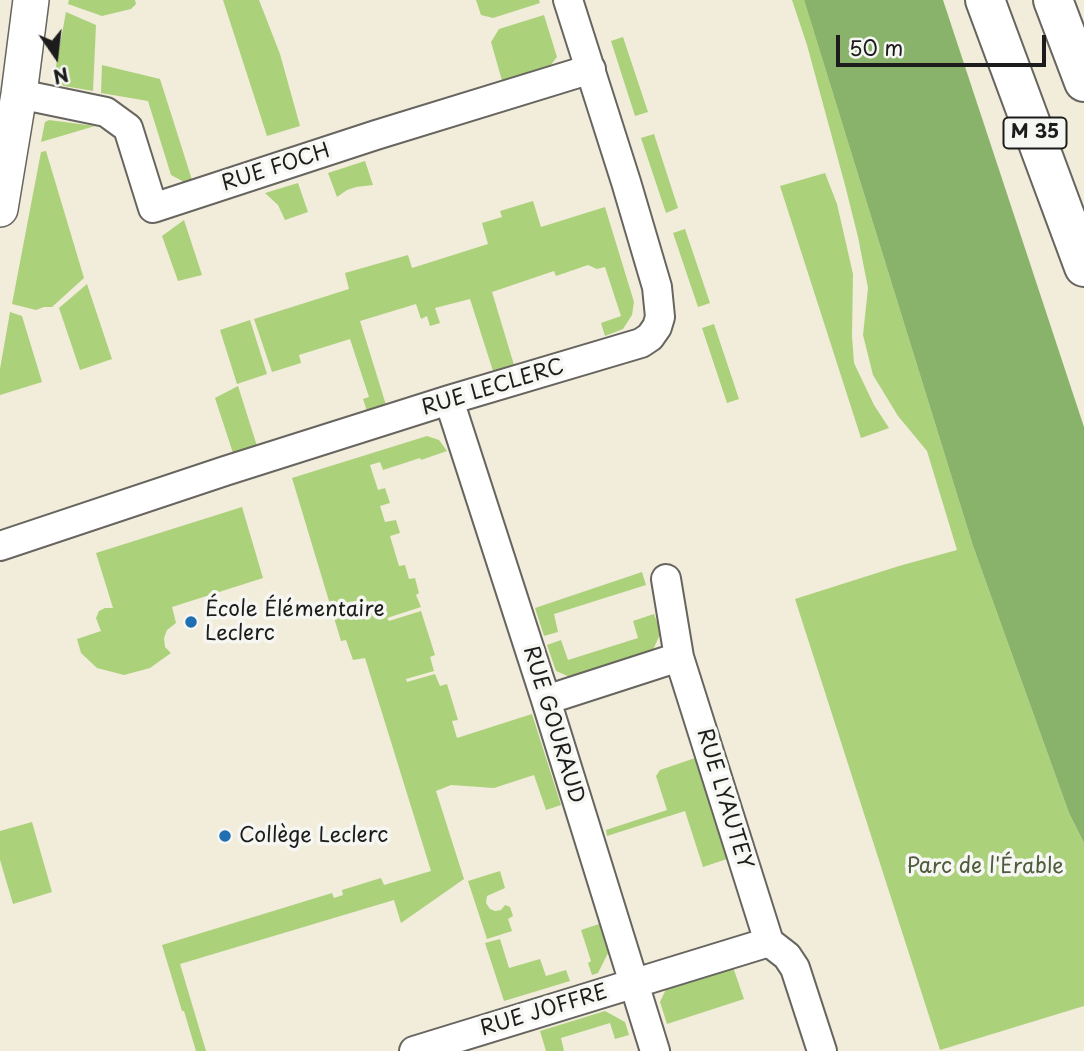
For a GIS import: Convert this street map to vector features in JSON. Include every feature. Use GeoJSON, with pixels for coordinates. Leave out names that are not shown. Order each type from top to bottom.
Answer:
{"type":"FeatureCollection","features":[{"type":"Feature","properties":{"kind":"highway","name":"M 35"},"geometry":{"type":"LineString","coordinates":[[985,0],[1084,267]]}},
{"type":"Feature","properties":{"kind":"highway"},"geometry":{"type":"LineString","coordinates":[[1053,0],[1084,82]]}},
{"type":"Feature","properties":{"kind":"street"},"geometry":{"type":"LineString","coordinates":[[0,209],[31,0]]}},
{"type":"Feature","properties":{"kind":"street","name":"RUE LECLERC"},"geometry":{"type":"LineString","coordinates":[[0,546],[449,400],[641,343],[650,337],[660,317],[657,287],[568,0]]}},
{"type":"Feature","properties":{"kind":"street","name":"RUE FOCH"},"geometry":{"type":"LineString","coordinates":[[19,94],[106,111],[128,128],[153,208],[388,131],[591,69]]}},
{"type":"Feature","properties":{"kind":"street","name":"RUE GOURAUD"},"geometry":{"type":"LineString","coordinates":[[449,400],[655,1051]]}},
{"type":"Feature","properties":{"kind":"street","name":"RUE LYAUTEY"},"geometry":{"type":"LineString","coordinates":[[666,579],[679,657],[769,942],[787,956],[795,968],[822,1051]]}},
{"type":"Feature","properties":{"kind":"street"},"geometry":{"type":"LineString","coordinates":[[545,699],[679,657]]}},
{"type":"Feature","properties":{"kind":"street"},"geometry":{"type":"LineString","coordinates":[[633,983],[769,942]]}},
{"type":"Feature","properties":{"kind":"street","name":"RUE JOFFRE"},"geometry":{"type":"LineString","coordinates":[[414,1051],[633,983]]}},
{"type":"Feature","properties":{"kind":"green space"},"geometry":{"type":"Polygon","coordinates":[[[69,0],[135,0],[136,4],[131,9],[102,16],[68,4],[69,0]]]}},
{"type":"Feature","properties":{"kind":"green space"},"geometry":{"type":"Polygon","coordinates":[[[223,0],[259,0],[280,54],[300,126],[267,136],[223,0]]]}},
{"type":"Feature","properties":{"kind":"green space"},"geometry":{"type":"Polygon","coordinates":[[[476,0],[539,0],[540,3],[493,18],[481,15],[476,0]]]}},
{"type":"Feature","properties":{"kind":"green space","name":"Parc de l'Érable"},"geometry":{"type":"Polygon","coordinates":[[[792,0],[804,0],[973,546],[1069,813],[1084,843],[1084,1006],[940,1050],[795,599],[957,550],[927,451],[898,416],[873,375],[863,335],[868,288],[858,237],[807,45],[792,0]]]}},
{"type":"Feature","properties":{"kind":"green space"},"geometry":{"type":"Polygon","coordinates":[[[804,0],[943,0],[1084,427],[1084,843],[1069,813],[973,546],[804,0]]]}},
{"type":"Feature","properties":{"kind":"green space"},"geometry":{"type":"Polygon","coordinates":[[[66,12],[96,25],[93,91],[64,86],[54,77],[66,12]]]}},
{"type":"Feature","properties":{"kind":"green space"},"geometry":{"type":"Polygon","coordinates":[[[544,15],[557,57],[546,71],[503,84],[491,42],[499,29],[544,15]]]}},
{"type":"Feature","properties":{"kind":"green space"},"geometry":{"type":"Polygon","coordinates":[[[623,37],[648,112],[635,116],[611,41],[623,37]]]}},
{"type":"Feature","properties":{"kind":"green space"},"geometry":{"type":"Polygon","coordinates":[[[102,65],[160,79],[193,183],[188,184],[171,175],[148,101],[101,93],[102,65]]]}},
{"type":"Feature","properties":{"kind":"green space"},"geometry":{"type":"Polygon","coordinates":[[[49,120],[95,126],[41,142],[45,122],[49,120]]]}},
{"type":"Feature","properties":{"kind":"green space"},"geometry":{"type":"Polygon","coordinates":[[[654,134],[678,208],[666,213],[641,138],[654,134]]]}},
{"type":"Feature","properties":{"kind":"green space"},"geometry":{"type":"Polygon","coordinates":[[[46,151],[84,278],[52,307],[36,310],[12,304],[41,152],[46,151]]]}},
{"type":"Feature","properties":{"kind":"green space"},"geometry":{"type":"Polygon","coordinates":[[[365,161],[373,185],[347,190],[337,197],[328,173],[365,161]]]}},
{"type":"Feature","properties":{"kind":"green space"},"geometry":{"type":"Polygon","coordinates":[[[825,173],[837,204],[853,274],[854,363],[874,405],[889,428],[861,438],[780,186],[825,173]]]}},
{"type":"Feature","properties":{"kind":"green space"},"geometry":{"type":"Polygon","coordinates":[[[298,183],[308,212],[285,220],[278,205],[265,193],[298,183]]]}},
{"type":"Feature","properties":{"kind":"green space"},"geometry":{"type":"Polygon","coordinates":[[[533,201],[541,227],[605,207],[634,302],[632,315],[623,329],[605,336],[601,323],[621,316],[605,267],[597,269],[588,265],[556,276],[554,271],[492,292],[514,365],[493,371],[470,299],[435,308],[440,323],[430,326],[427,316],[421,319],[416,304],[360,321],[386,405],[367,411],[363,399],[369,397],[350,339],[299,355],[301,363],[272,372],[254,319],[349,289],[345,273],[408,255],[412,268],[488,244],[482,223],[502,217],[500,211],[533,201]]]}},
{"type":"Feature","properties":{"kind":"green space"},"geometry":{"type":"Polygon","coordinates":[[[184,220],[202,275],[178,281],[162,236],[184,220]]]}},
{"type":"Feature","properties":{"kind":"green space"},"geometry":{"type":"Polygon","coordinates":[[[685,229],[710,303],[698,307],[673,233],[685,229]]]}},
{"type":"Feature","properties":{"kind":"green space"},"geometry":{"type":"Polygon","coordinates":[[[87,284],[112,359],[80,370],[59,308],[87,284]]]}},
{"type":"Feature","properties":{"kind":"green space"},"geometry":{"type":"Polygon","coordinates":[[[10,312],[22,316],[42,382],[0,395],[0,369],[10,312]]]}},
{"type":"Feature","properties":{"kind":"green space"},"geometry":{"type":"Polygon","coordinates":[[[250,320],[267,374],[237,384],[220,330],[250,320]]]}},
{"type":"Feature","properties":{"kind":"green space"},"geometry":{"type":"Polygon","coordinates":[[[714,324],[739,399],[727,403],[702,328],[714,324]]]}},
{"type":"Feature","properties":{"kind":"green space"},"geometry":{"type":"Polygon","coordinates":[[[238,386],[257,446],[233,453],[215,398],[238,386]]]}},
{"type":"Feature","properties":{"kind":"green space"},"geometry":{"type":"Polygon","coordinates":[[[427,436],[439,440],[447,451],[383,470],[380,462],[370,465],[378,490],[385,488],[390,503],[380,506],[385,522],[396,520],[400,533],[390,536],[399,566],[405,565],[409,579],[415,578],[419,593],[416,595],[421,607],[387,618],[389,621],[421,611],[435,655],[430,657],[434,671],[406,679],[407,682],[435,674],[440,686],[447,684],[458,720],[452,721],[457,738],[532,714],[561,805],[546,810],[534,775],[494,788],[451,785],[436,791],[464,879],[401,923],[394,900],[180,964],[206,1051],[196,1051],[162,945],[332,893],[334,898],[343,895],[342,890],[381,878],[384,885],[431,871],[365,658],[353,660],[346,640],[341,641],[292,478],[427,436]]]}},
{"type":"Feature","properties":{"kind":"green space"},"geometry":{"type":"Polygon","coordinates":[[[242,507],[263,578],[172,607],[176,623],[167,630],[164,638],[165,647],[171,653],[150,668],[124,675],[97,668],[81,653],[77,639],[101,631],[96,618],[99,611],[113,608],[96,553],[242,507]]]}},
{"type":"Feature","properties":{"kind":"green space"},"geometry":{"type":"Polygon","coordinates":[[[642,572],[646,585],[554,614],[558,632],[544,636],[535,608],[642,572]]]}},
{"type":"Feature","properties":{"kind":"green space"},"geometry":{"type":"Polygon","coordinates":[[[654,614],[661,632],[653,650],[570,677],[556,671],[547,645],[561,640],[568,660],[638,638],[633,621],[654,614]]]}},
{"type":"Feature","properties":{"kind":"green space"},"geometry":{"type":"Polygon","coordinates":[[[698,757],[730,858],[703,867],[685,811],[607,836],[606,830],[667,810],[656,776],[660,770],[698,757]]]}},
{"type":"Feature","properties":{"kind":"green space"},"geometry":{"type":"Polygon","coordinates":[[[32,822],[52,892],[13,904],[0,860],[0,831],[32,822]]]}},
{"type":"Feature","properties":{"kind":"green space"},"geometry":{"type":"Polygon","coordinates":[[[500,871],[505,888],[487,896],[486,903],[495,911],[501,910],[505,905],[510,907],[513,916],[508,919],[512,931],[487,939],[468,881],[500,871]]]}},
{"type":"Feature","properties":{"kind":"green space"},"geometry":{"type":"Polygon","coordinates":[[[599,924],[608,953],[598,973],[592,975],[588,963],[591,961],[581,930],[599,924]]]}},
{"type":"Feature","properties":{"kind":"green space"},"geometry":{"type":"Polygon","coordinates":[[[500,939],[509,968],[540,959],[546,976],[566,970],[570,981],[504,1001],[485,943],[500,939]]]}},
{"type":"Feature","properties":{"kind":"green space"},"geometry":{"type":"Polygon","coordinates":[[[733,967],[744,999],[667,1024],[660,1002],[667,987],[733,967]]]}},
{"type":"Feature","properties":{"kind":"green space"},"geometry":{"type":"Polygon","coordinates":[[[605,1011],[625,1022],[629,1035],[615,1039],[610,1023],[561,1038],[564,1051],[546,1051],[540,1031],[605,1011]]]}},
{"type":"Feature","properties":{"kind":"place","name":"École Élémentaire Leclerc"},"geometry":{"type":"Point","coordinates":[191,622]}},
{"type":"Feature","properties":{"kind":"place","name":"Collège Leclerc"},"geometry":{"type":"Point","coordinates":[225,836]}}]}
